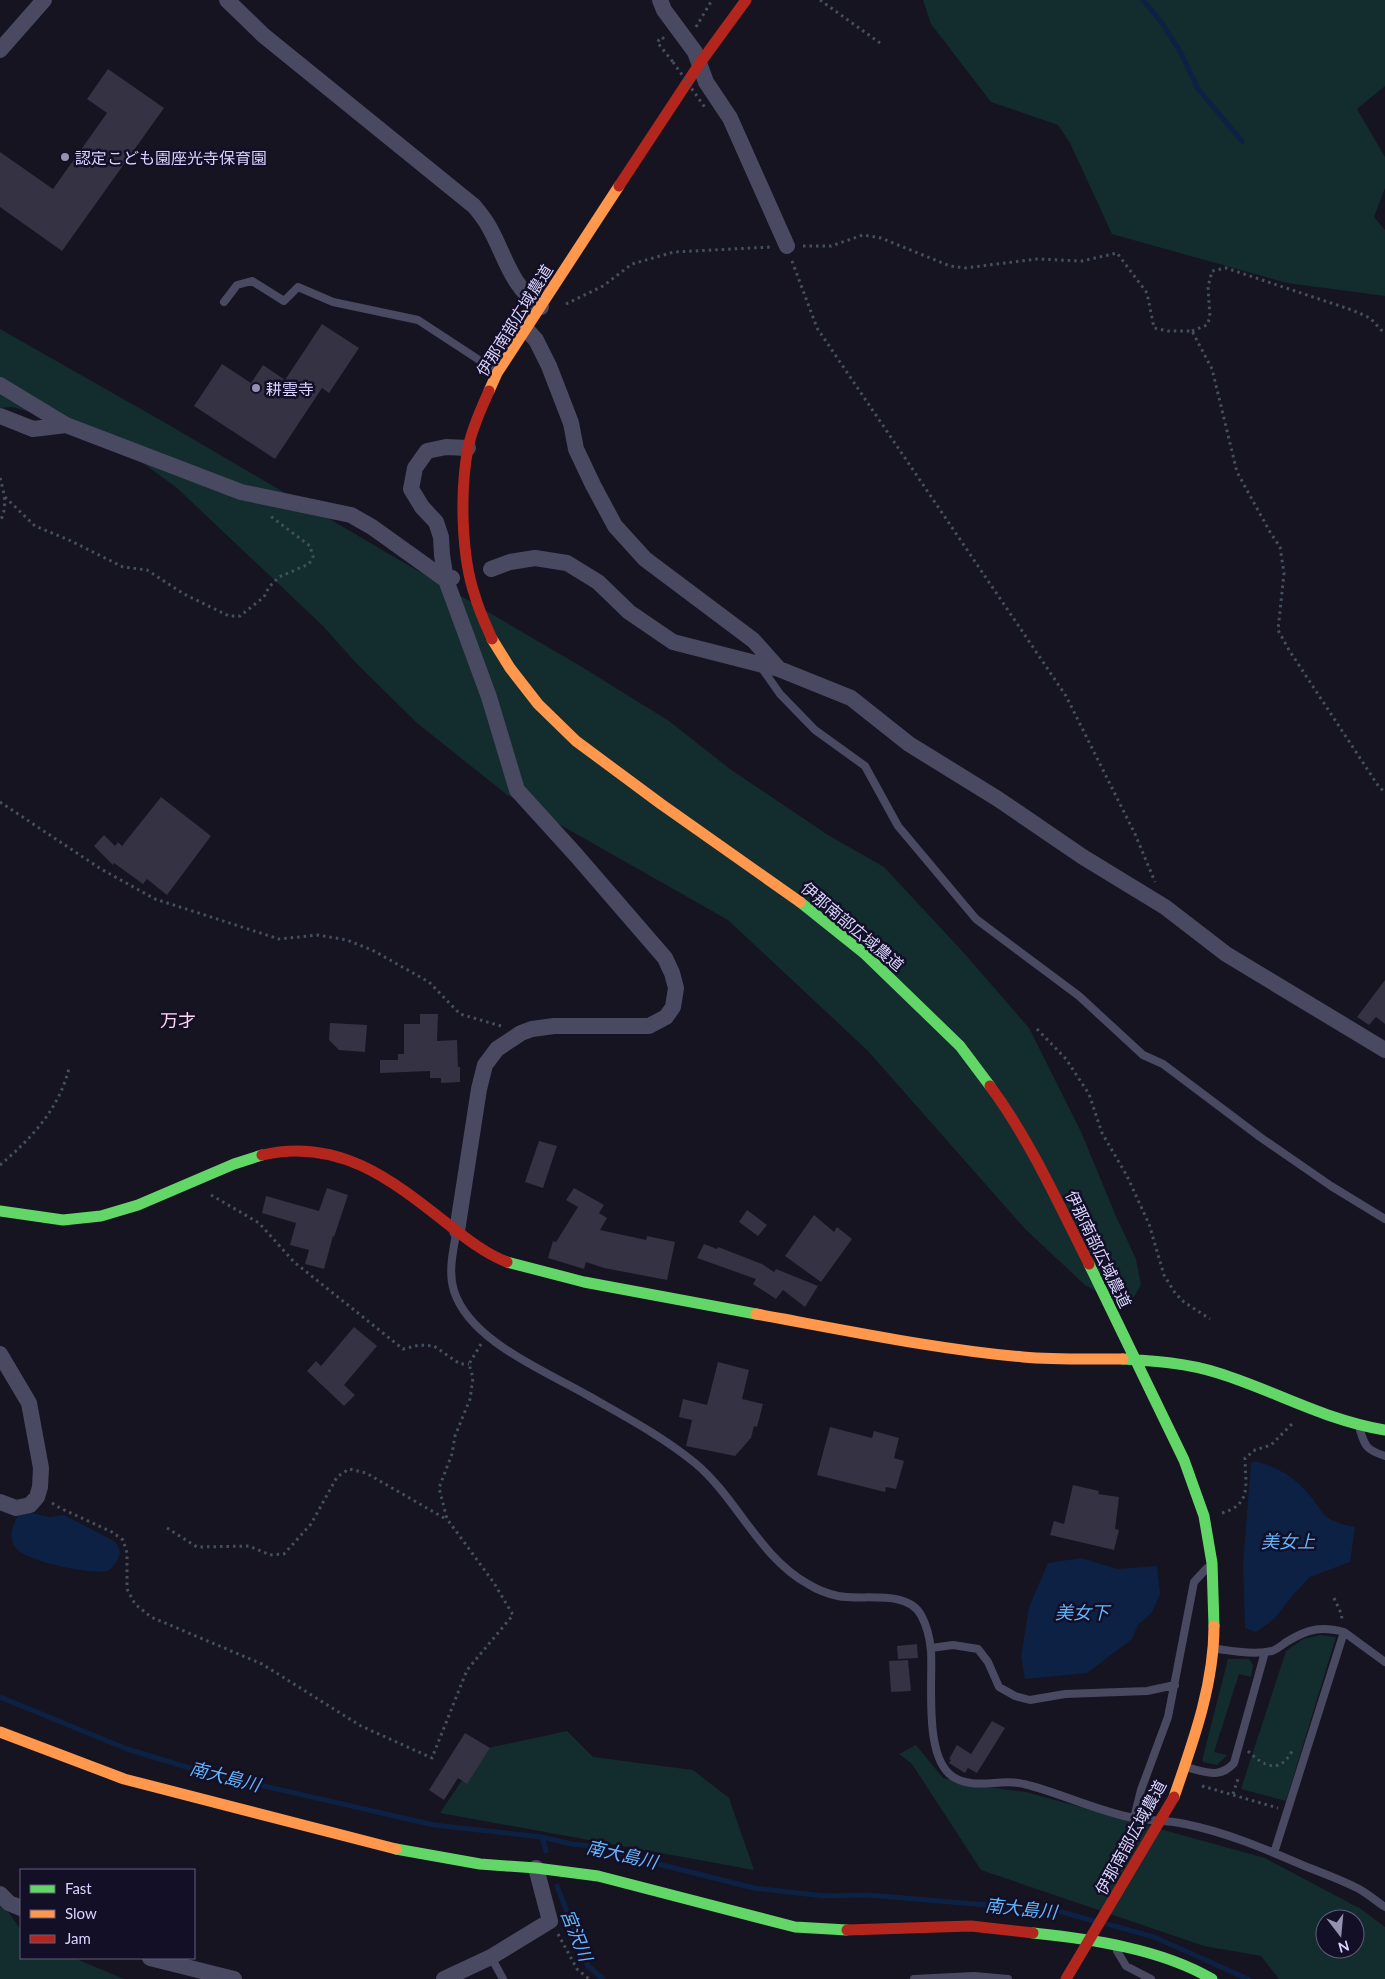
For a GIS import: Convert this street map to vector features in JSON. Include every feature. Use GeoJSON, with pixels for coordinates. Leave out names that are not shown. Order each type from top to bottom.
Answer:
{"type":"FeatureCollection","features":[{"type":"Feature","properties":{"kind":"street"},"geometry":{"type":"LineString","coordinates":[[0,50],[44,0]]}},
{"type":"Feature","properties":{"kind":"street"},"geometry":{"type":"LineString","coordinates":[[227,0],[263,35],[474,206],[488,225],[515,281],[527,297],[541,306]]}},
{"type":"Feature","properties":{"kind":"street"},"geometry":{"type":"LineString","coordinates":[[660,0],[664,10],[695,52],[706,82],[730,118],[787,246]]}},
{"type":"Feature","properties":{"kind":"street","name":"伊那南部広域農道"},"geometry":{"type":"LineString","coordinates":[[746,1],[700,63],[497,372],[477,419],[468,448],[462,516],[467,560],[474,595],[482,618],[510,668],[538,704],[576,741],[661,804],[783,888],[865,954],[960,1046],[1007,1109],[1044,1174],[1138,1360],[1184,1460],[1204,1516],[1214,1588],[1214,1649],[1203,1707],[1174,1797],[1066,1979]]}},
{"type":"Feature","properties":{"kind":"street"},"geometry":{"type":"LineString","coordinates":[[526,330],[536,340],[549,366],[571,423],[576,449],[593,486],[615,526],[645,559],[753,640],[779,669]]}},
{"type":"Feature","properties":{"kind":"street"},"geometry":{"type":"LineString","coordinates":[[0,386],[66,425],[241,492],[351,515],[451,579]]}},
{"type":"Feature","properties":{"kind":"street"},"geometry":{"type":"LineString","coordinates":[[0,416],[33,429],[66,425]]}},
{"type":"Feature","properties":{"kind":"street"},"geometry":{"type":"LineString","coordinates":[[457,1231],[479,1088],[485,1065],[497,1049],[521,1032],[532,1029],[554,1026],[649,1026],[666,1017],[673,1007],[676,988],[665,958],[517,790],[489,697],[442,555],[442,537],[436,522],[422,507],[411,489],[415,468],[427,451],[446,447],[468,448]]}},
{"type":"Feature","properties":{"kind":"street"},"geometry":{"type":"LineString","coordinates":[[491,569],[510,562],[535,558],[567,563],[598,582],[629,612],[673,642],[779,669],[850,698],[909,744],[998,799],[1083,857],[1165,907],[1226,954],[1382,1042]]}},
{"type":"Feature","properties":{"kind":"street"},"geometry":{"type":"LineString","coordinates":[[0,1211],[54,1220],[84,1218],[119,1211],[151,1201],[236,1163],[262,1154],[297,1148],[325,1152],[354,1161],[384,1176],[495,1258],[533,1270],[587,1284],[866,1333],[1006,1355],[1138,1360],[1190,1366],[1225,1375],[1300,1405],[1359,1425],[1385,1430]]}},
{"type":"Feature","properties":{"kind":"street"},"geometry":{"type":"LineString","coordinates":[[0,1354],[29,1403],[41,1468],[40,1487],[37,1497],[30,1506],[16,1508],[0,1502]]}},
{"type":"Feature","properties":{"kind":"street"},"geometry":{"type":"LineString","coordinates":[[0,1732],[124,1779],[373,1844],[431,1856],[480,1864],[536,1868],[598,1876],[795,1927],[844,1930],[971,1926],[1052,1935],[1114,1945],[1150,1954],[1197,1970],[1212,1979]]}},
{"type":"Feature","properties":{"kind":"street"},"geometry":{"type":"LineString","coordinates":[[444,1979],[491,1957],[550,1921],[536,1868]]}},
{"type":"Feature","properties":{"kind":"street"},"geometry":{"type":"LineString","coordinates":[[0,1894],[10,1903],[20,1908]]}},
{"type":"Feature","properties":{"kind":"street"},"geometry":{"type":"LineString","coordinates":[[154,1959],[234,1979]]}},
{"type":"Feature","properties":{"kind":"lane"},"geometry":{"type":"LineString","coordinates":[[224,302],[237,285],[252,281],[284,301],[298,287],[333,302],[418,320],[497,372]]}},
{"type":"Feature","properties":{"kind":"lane"},"geometry":{"type":"LineString","coordinates":[[758,664],[780,694],[815,730],[865,766],[898,826],[976,919],[1079,996],[1143,1054],[1163,1064],[1260,1137],[1331,1186],[1385,1219]]}},
{"type":"Feature","properties":{"kind":"lane"},"geometry":{"type":"LineString","coordinates":[[457,1231],[451,1263],[454,1291],[467,1314],[486,1335],[508,1351],[623,1415],[679,1450],[704,1470],[768,1551],[808,1584],[837,1596],[897,1599],[912,1603],[919,1610],[926,1625],[931,1648],[933,1729],[936,1754],[943,1767],[953,1778],[975,1783],[1022,1783],[1079,1803],[1134,1818],[1184,1823],[1250,1843],[1274,1853],[1360,1890],[1385,1907]]}},
{"type":"Feature","properties":{"kind":"lane"},"geometry":{"type":"LineString","coordinates":[[1359,1425],[1365,1445],[1373,1452],[1385,1456]]}},
{"type":"Feature","properties":{"kind":"lane"},"geometry":{"type":"LineString","coordinates":[[1134,1818],[1141,1790],[1168,1717],[1194,1582],[1212,1563]]}},
{"type":"Feature","properties":{"kind":"lane"},"geometry":{"type":"LineString","coordinates":[[1214,1649],[1265,1652],[1274,1650],[1302,1632],[1314,1629],[1331,1629],[1344,1632],[1385,1662]]}},
{"type":"Feature","properties":{"kind":"lane"},"geometry":{"type":"LineString","coordinates":[[1274,1853],[1344,1632]]}},
{"type":"Feature","properties":{"kind":"lane"},"geometry":{"type":"LineString","coordinates":[[931,1648],[953,1645],[978,1649],[988,1662],[999,1688],[1015,1696],[1030,1700],[1064,1694],[1147,1691],[1175,1685]]}},
{"type":"Feature","properties":{"kind":"lane"},"geometry":{"type":"LineString","coordinates":[[1185,1767],[1220,1773],[1228,1770],[1234,1763],[1265,1652]]}},
{"type":"Feature","properties":{"kind":"lane"},"geometry":{"type":"LineString","coordinates":[[1114,1945],[1126,1966],[1150,1979]]}},
{"type":"Feature","properties":{"kind":"lane"},"geometry":{"type":"LineString","coordinates":[[491,1957],[504,1979]]}},
{"type":"Feature","properties":{"kind":"lane"},"geometry":{"type":"LineString","coordinates":[[914,1979],[974,1976],[1008,1979]]}},
{"type":"Feature","properties":{"kind":"path"},"geometry":{"type":"LineString","coordinates":[[689,44],[698,21],[712,0]]}},
{"type":"Feature","properties":{"kind":"path"},"geometry":{"type":"LineString","coordinates":[[820,0],[880,43]]}},
{"type":"Feature","properties":{"kind":"path"},"geometry":{"type":"LineString","coordinates":[[668,44],[662,37],[657,42],[706,109]]}},
{"type":"Feature","properties":{"kind":"path"},"geometry":{"type":"LineString","coordinates":[[541,306],[556,309],[603,286],[632,264],[674,252],[787,246],[831,246],[863,235],[881,238],[950,266],[965,268],[1037,259],[1082,261],[1117,253],[1147,293],[1154,328],[1168,332],[1192,331],[1207,325],[1210,317],[1208,287],[1212,271],[1226,268],[1352,310],[1370,318],[1385,334]]}},
{"type":"Feature","properties":{"kind":"path"},"geometry":{"type":"LineString","coordinates":[[787,246],[818,328],[1066,696],[1135,834],[1165,907]]}},
{"type":"Feature","properties":{"kind":"path"},"geometry":{"type":"LineString","coordinates":[[1192,331],[1212,369],[1237,472],[1280,547],[1284,573],[1278,630],[1289,650],[1379,787],[1385,792]]}},
{"type":"Feature","properties":{"kind":"path"},"geometry":{"type":"LineString","coordinates":[[0,478],[5,497],[0,521]]}},
{"type":"Feature","properties":{"kind":"path"},"geometry":{"type":"LineString","coordinates":[[5,497],[35,526],[69,540],[123,567],[147,570],[184,594],[229,616],[240,616],[264,597],[269,587],[279,577],[308,564],[313,557],[310,546],[287,531],[264,512]]}},
{"type":"Feature","properties":{"kind":"path"},"geometry":{"type":"LineString","coordinates":[[0,802],[101,869],[155,899],[279,938],[318,935],[346,940],[374,951],[422,978],[460,1014],[521,1032]]}},
{"type":"Feature","properties":{"kind":"path"},"geometry":{"type":"LineString","coordinates":[[1037,1029],[1066,1059],[1089,1094],[1102,1133],[1127,1176],[1149,1224],[1164,1275],[1184,1302],[1210,1320]]}},
{"type":"Feature","properties":{"kind":"path"},"geometry":{"type":"LineString","coordinates":[[0,1165],[25,1144],[48,1117],[65,1086],[69,1068]]}},
{"type":"Feature","properties":{"kind":"path"},"geometry":{"type":"LineString","coordinates":[[190,1184],[232,1205],[259,1223],[294,1262],[403,1348],[419,1345],[434,1346],[444,1355],[460,1364],[468,1364]]}},
{"type":"Feature","properties":{"kind":"path"},"geometry":{"type":"LineString","coordinates":[[40,1487],[47,1499],[60,1508],[112,1532],[123,1540],[127,1553],[127,1589],[135,1604],[152,1617],[262,1664],[361,1726],[432,1758],[467,1670],[513,1616],[494,1583],[447,1519],[439,1488],[452,1454],[455,1436],[470,1399],[472,1378],[468,1364],[486,1335]]}},
{"type":"Feature","properties":{"kind":"path"},"geometry":{"type":"LineString","coordinates":[[1217,1514],[1234,1509],[1242,1502],[1246,1491],[1245,1458],[1255,1450],[1270,1445],[1289,1429],[1295,1421]]}},
{"type":"Feature","properties":{"kind":"path"},"geometry":{"type":"LineString","coordinates":[[167,1528],[197,1547],[249,1546],[270,1555],[284,1554],[311,1524],[337,1477],[349,1469],[366,1473],[447,1519]]}},
{"type":"Feature","properties":{"kind":"path"},"geometry":{"type":"LineString","coordinates":[[1334,1598],[1341,1613],[1344,1632]]}},
{"type":"Feature","properties":{"kind":"path"},"geometry":{"type":"LineString","coordinates":[[1248,1751],[1260,1762],[1278,1766],[1285,1763],[1294,1744]]}},
{"type":"Feature","properties":{"kind":"path"},"geometry":{"type":"LineString","coordinates":[[1196,1784],[1288,1811]]}},
{"type":"Feature","properties":{"kind":"path"},"geometry":{"type":"LineString","coordinates":[[550,1921],[577,1969],[588,1979]]}},
{"type":"Feature","properties":{"kind":"green space"},"geometry":{"type":"Polygon","coordinates":[[[923,0],[1385,0],[1385,86],[1357,109],[1385,157],[1385,188],[1374,217],[1385,230],[1385,296],[1287,283],[1112,234],[1070,143],[1058,125],[991,102],[931,24],[923,0]]]}},
{"type":"Feature","properties":{"kind":"green space"},"geometry":{"type":"Polygon","coordinates":[[[0,329],[169,425],[582,667],[669,721],[730,769],[828,835],[884,867],[964,953],[1029,1028],[1082,1134],[1136,1259],[1141,1285],[1132,1300],[1117,1302],[1085,1285],[1025,1229],[868,1051],[728,920],[506,794],[417,723],[356,663],[323,626],[177,488],[98,430],[12,407],[0,408],[0,329]]]}},
{"type":"Feature","properties":{"kind":"green space"},"geometry":{"type":"Polygon","coordinates":[[[1320,1635],[1336,1637],[1286,1801],[1241,1789],[1286,1651],[1303,1639],[1320,1635]]]}},
{"type":"Feature","properties":{"kind":"green space"},"geometry":{"type":"Polygon","coordinates":[[[1228,1659],[1249,1659],[1253,1665],[1251,1677],[1239,1674],[1214,1752],[1227,1755],[1217,1765],[1203,1762],[1203,1757],[1228,1659]]]}},
{"type":"Feature","properties":{"kind":"green space"},"geometry":{"type":"Polygon","coordinates":[[[567,1731],[593,1757],[693,1770],[729,1798],[754,1870],[440,1813],[483,1749],[567,1731]]]}},
{"type":"Feature","properties":{"kind":"green space"},"geometry":{"type":"Polygon","coordinates":[[[916,1745],[943,1778],[972,1785],[1026,1792],[1265,1858],[1361,1909],[1315,1909],[1315,1959],[1365,1959],[1365,1912],[1385,1927],[1385,1979],[1279,1979],[1261,1956],[1204,1946],[981,1870],[912,1764],[899,1754],[916,1745]]]}},
{"type":"Feature","properties":{"kind":"green space"},"geometry":{"type":"Polygon","coordinates":[[[0,1900],[20,1929],[20,1959],[76,1959],[124,1979],[0,1979],[0,1900]]]}},
{"type":"Feature","properties":{"kind":"water","name":"美女上"},"geometry":{"type":"Polygon","coordinates":[[[1255,1461],[1275,1468],[1292,1478],[1328,1518],[1355,1527],[1350,1562],[1310,1577],[1274,1619],[1256,1632],[1245,1628],[1243,1565],[1251,1463],[1255,1461]]]}},
{"type":"Feature","properties":{"kind":"water"},"geometry":{"type":"Polygon","coordinates":[[[27,1512],[49,1517],[64,1515],[114,1541],[120,1553],[117,1561],[108,1571],[88,1571],[58,1566],[21,1552],[13,1543],[12,1531],[18,1515],[27,1512]]]}},
{"type":"Feature","properties":{"kind":"water","name":"美女下"},"geometry":{"type":"Polygon","coordinates":[[[1081,1558],[1117,1569],[1157,1566],[1160,1594],[1152,1612],[1138,1625],[1132,1639],[1087,1673],[1025,1679],[1021,1657],[1029,1607],[1048,1563],[1081,1558]]]}},
{"type":"Feature","properties":{"kind":"building"},"geometry":{"type":"Polygon","coordinates":[[[108,69],[164,108],[62,251],[0,207],[0,152],[53,189],[107,113],[87,99],[108,69]]]}},
{"type":"Feature","properties":{"kind":"building","name":"耕雲寺"},"geometry":{"type":"Polygon","coordinates":[[[322,324],[359,348],[329,393],[322,388],[275,459],[194,406],[222,364],[251,383],[263,365],[285,380],[322,324]]]}},
{"type":"Feature","properties":{"kind":"building"},"geometry":{"type":"Polygon","coordinates":[[[161,797],[211,836],[167,895],[147,879],[143,884],[114,863],[113,865],[94,846],[104,835],[115,846],[118,842],[122,846],[161,797]]]}},
{"type":"Feature","properties":{"kind":"building"},"geometry":{"type":"Polygon","coordinates":[[[1385,980],[1385,1024],[1376,1017],[1369,1025],[1357,1017],[1385,980]]]}},
{"type":"Feature","properties":{"kind":"building"},"geometry":{"type":"Polygon","coordinates":[[[420,1014],[438,1014],[437,1041],[457,1040],[460,1082],[441,1083],[441,1078],[430,1078],[430,1071],[380,1073],[380,1060],[398,1060],[398,1054],[404,1054],[404,1024],[420,1024],[420,1014]]]}},
{"type":"Feature","properties":{"kind":"building"},"geometry":{"type":"Polygon","coordinates":[[[330,1023],[367,1025],[365,1052],[339,1050],[329,1040],[330,1023]]]}},
{"type":"Feature","properties":{"kind":"building"},"geometry":{"type":"Polygon","coordinates":[[[539,1141],[557,1146],[543,1188],[525,1182],[539,1141]]]}},
{"type":"Feature","properties":{"kind":"building"},"geometry":{"type":"Polygon","coordinates":[[[327,1188],[348,1195],[333,1236],[324,1269],[305,1264],[309,1250],[290,1245],[296,1223],[262,1213],[266,1196],[319,1211],[327,1188]]]}},
{"type":"Feature","properties":{"kind":"building"},"geometry":{"type":"Polygon","coordinates":[[[574,1188],[604,1205],[599,1213],[607,1218],[600,1230],[646,1240],[647,1236],[675,1242],[667,1280],[604,1268],[586,1262],[584,1269],[548,1258],[553,1241],[556,1242],[578,1207],[566,1200],[574,1188]]]}},
{"type":"Feature","properties":{"kind":"building"},"geometry":{"type":"Polygon","coordinates":[[[747,1210],[767,1225],[758,1236],[739,1222],[747,1210]]]}},
{"type":"Feature","properties":{"kind":"building"},"geometry":{"type":"Polygon","coordinates":[[[814,1215],[834,1232],[837,1227],[852,1239],[821,1282],[785,1256],[814,1215]]]}},
{"type":"Feature","properties":{"kind":"building"},"geometry":{"type":"Polygon","coordinates":[[[704,1244],[717,1249],[718,1247],[762,1264],[774,1272],[776,1269],[818,1286],[805,1307],[783,1290],[776,1299],[753,1284],[756,1279],[697,1258],[704,1244]]]}},
{"type":"Feature","properties":{"kind":"building"},"geometry":{"type":"Polygon","coordinates":[[[354,1327],[377,1346],[344,1385],[355,1395],[344,1406],[307,1371],[316,1361],[321,1366],[354,1327]]]}},
{"type":"Feature","properties":{"kind":"building"},"geometry":{"type":"Polygon","coordinates":[[[718,1362],[749,1370],[742,1399],[763,1404],[757,1427],[754,1426],[751,1438],[735,1456],[686,1446],[692,1420],[679,1417],[683,1399],[707,1405],[718,1362]]]}},
{"type":"Feature","properties":{"kind":"building"},"geometry":{"type":"Polygon","coordinates":[[[830,1427],[872,1438],[874,1431],[899,1438],[894,1458],[904,1461],[896,1489],[886,1487],[885,1492],[817,1475],[830,1427]]]}},
{"type":"Feature","properties":{"kind":"building"},"geometry":{"type":"Polygon","coordinates":[[[1073,1485],[1099,1491],[1098,1494],[1119,1497],[1115,1529],[1119,1530],[1114,1550],[1050,1535],[1054,1521],[1064,1524],[1073,1485]]]}},
{"type":"Feature","properties":{"kind":"building"},"geometry":{"type":"Polygon","coordinates":[[[917,1644],[918,1658],[898,1659],[897,1646],[917,1644]]]}},
{"type":"Feature","properties":{"kind":"building"},"geometry":{"type":"Polygon","coordinates":[[[908,1660],[911,1691],[891,1692],[889,1661],[908,1660]]]}},
{"type":"Feature","properties":{"kind":"building"},"geometry":{"type":"Polygon","coordinates":[[[992,1721],[1005,1728],[977,1773],[968,1768],[965,1773],[949,1763],[951,1760],[949,1759],[957,1745],[971,1754],[992,1721]]]}},
{"type":"Feature","properties":{"kind":"building"},"geometry":{"type":"Polygon","coordinates":[[[465,1733],[490,1748],[467,1784],[458,1778],[444,1800],[429,1790],[465,1733]]]}},
{"type":"Feature","properties":{"kind":"waterway"},"geometry":{"type":"LineString","coordinates":[[1143,0],[1162,23],[1181,53],[1198,89],[1242,141]]}},
{"type":"Feature","properties":{"kind":"waterway","name":"南大島川"},"geometry":{"type":"LineString","coordinates":[[0,1697],[127,1749],[203,1772],[434,1825],[542,1837],[571,1844],[602,1847],[650,1862],[754,1888],[824,1896],[868,1895],[1058,1911],[1094,1921]]}},
{"type":"Feature","properties":{"kind":"waterway","name":"宮沢川"},"geometry":{"type":"LineString","coordinates":[[542,1837],[546,1851]]}},
{"type":"Feature","properties":{"kind":"waterway","name":"宮沢川"},"geometry":{"type":"LineString","coordinates":[[557,1886],[588,1966],[603,1979]]}},
{"type":"Feature","properties":{"kind":"waterway","name":"南大島川"},"geometry":{"type":"LineString","coordinates":[[1107,1924],[1154,1937],[1248,1979]]}},
{"type":"Feature","properties":{"kind":"traffic: fast"},"geometry":{"type":"LineString","coordinates":[[800,902],[865,954],[960,1046],[990,1086]]}},
{"type":"Feature","properties":{"kind":"traffic: fast"},"geometry":{"type":"LineString","coordinates":[[0,1211],[63,1220],[101,1216],[138,1205],[234,1164],[262,1155]]}},
{"type":"Feature","properties":{"kind":"traffic: fast"},"geometry":{"type":"LineString","coordinates":[[507,1262],[584,1282],[756,1314]]}},
{"type":"Feature","properties":{"kind":"traffic: fast"},"geometry":{"type":"LineString","coordinates":[[1089,1264],[1184,1460],[1204,1516],[1212,1563],[1214,1626]]}},
{"type":"Feature","properties":{"kind":"traffic: fast"},"geometry":{"type":"LineString","coordinates":[[1123,1359],[1195,1367],[1239,1380],[1341,1419],[1385,1430]]}},
{"type":"Feature","properties":{"kind":"traffic: fast"},"geometry":{"type":"LineString","coordinates":[[396,1849],[480,1864],[536,1868],[598,1876],[795,1927],[847,1930]]}},
{"type":"Feature","properties":{"kind":"traffic: fast"},"geometry":{"type":"LineString","coordinates":[[1033,1933],[1125,1947],[1171,1960],[1212,1979]]}},
{"type":"Feature","properties":{"kind":"traffic: slow"},"geometry":{"type":"LineString","coordinates":[[489,391],[497,373],[619,186]]}},
{"type":"Feature","properties":{"kind":"traffic: slow"},"geometry":{"type":"LineString","coordinates":[[492,639],[510,668],[538,704],[576,741],[661,804],[800,902]]}},
{"type":"Feature","properties":{"kind":"traffic: slow"},"geometry":{"type":"LineString","coordinates":[[756,1314],[990,1354],[1048,1359],[1123,1359]]}},
{"type":"Feature","properties":{"kind":"traffic: slow"},"geometry":{"type":"LineString","coordinates":[[1174,1797],[1195,1734],[1206,1692],[1213,1648],[1214,1626]]}},
{"type":"Feature","properties":{"kind":"traffic: slow"},"geometry":{"type":"LineString","coordinates":[[0,1732],[124,1779],[396,1849]]}},
{"type":"Feature","properties":{"kind":"traffic: jam"},"geometry":{"type":"LineString","coordinates":[[619,186],[700,63],[746,0]]}},
{"type":"Feature","properties":{"kind":"traffic: jam"},"geometry":{"type":"LineString","coordinates":[[489,391],[477,419],[468,448],[465,465],[463,523],[470,580],[478,607],[492,639]]}},
{"type":"Feature","properties":{"kind":"traffic: jam"},"geometry":{"type":"LineString","coordinates":[[990,1086],[1031,1150],[1089,1264]]}},
{"type":"Feature","properties":{"kind":"traffic: jam"},"geometry":{"type":"LineString","coordinates":[[262,1155],[290,1151],[316,1152],[340,1157],[363,1166],[407,1193],[477,1246],[507,1262]]}},
{"type":"Feature","properties":{"kind":"traffic: jam"},"geometry":{"type":"LineString","coordinates":[[1066,1979],[1174,1797]]}},
{"type":"Feature","properties":{"kind":"traffic: jam"},"geometry":{"type":"LineString","coordinates":[[847,1930],[971,1926],[1033,1933]]}},
{"type":"Feature","properties":{"kind":"place","name":"認定こども園座光寺保育園"},"geometry":{"type":"Point","coordinates":[65,157]}},
{"type":"Feature","properties":{"kind":"place","name":"耕雲寺"},"geometry":{"type":"Point","coordinates":[256,388]}},
{"type":"Feature","properties":{"kind":"district","name":"万才"},"geometry":{"type":"Point","coordinates":[178,1020]}}]}
